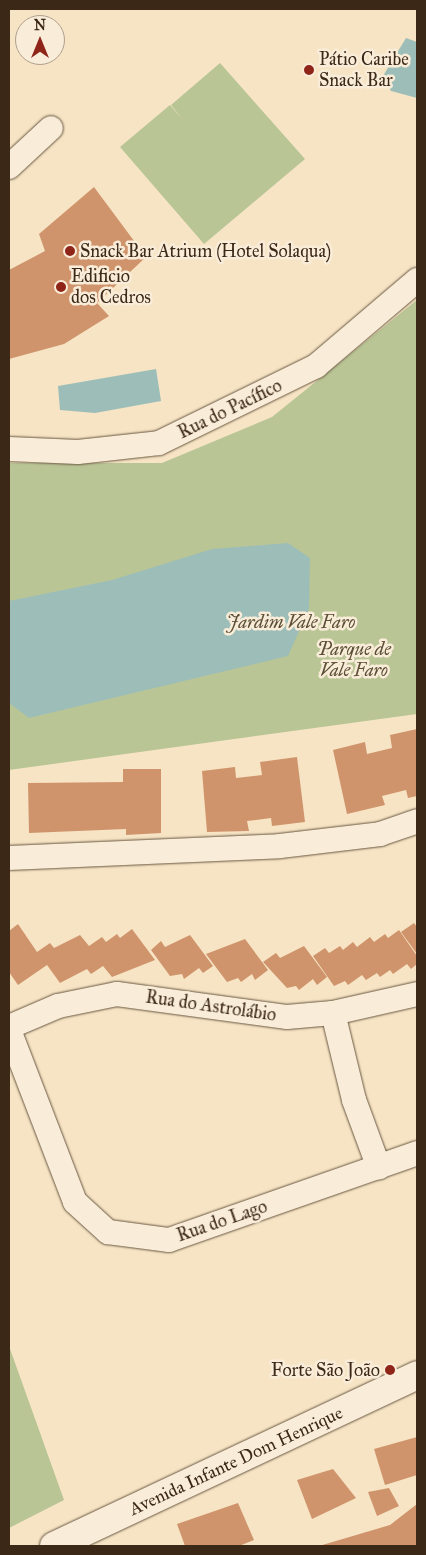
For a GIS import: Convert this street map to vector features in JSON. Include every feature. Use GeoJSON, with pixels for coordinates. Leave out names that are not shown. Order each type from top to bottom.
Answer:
{"type":"FeatureCollection","features":[{"type":"Feature","properties":{"kind":"street"},"geometry":{"type":"LineString","coordinates":[[9,168],[51,128]]}},
{"type":"Feature","properties":{"kind":"street","name":"Rua do Pacífico"},"geometry":{"type":"LineString","coordinates":[[9,449],[78,452],[159,443],[316,366],[417,280]]}},
{"type":"Feature","properties":{"kind":"street"},"geometry":{"type":"LineString","coordinates":[[9,858],[280,846],[380,834],[417,821]]}},
{"type":"Feature","properties":{"kind":"street","name":"Rua do Astrolábio"},"geometry":{"type":"LineString","coordinates":[[9,1029],[58,1006],[117,994],[287,1017],[333,1013],[417,994]]}},
{"type":"Feature","properties":{"kind":"street"},"geometry":{"type":"LineString","coordinates":[[333,1013],[354,1100],[379,1168]]}},
{"type":"Feature","properties":{"kind":"street","name":"Rua do Lago"},"geometry":{"type":"LineString","coordinates":[[9,1029],[75,1202],[108,1232],[169,1240],[379,1168],[417,1153]]}},
{"type":"Feature","properties":{"kind":"street","name":"Avenida Infante Dom Henrique"},"geometry":{"type":"LineString","coordinates":[[54,1546],[417,1375]]}},
{"type":"Feature","properties":{"kind":"green space"},"geometry":{"type":"Polygon","coordinates":[[[220,63],[305,159],[204,244],[120,147],[170,105],[183,120],[171,105],[220,63]]]}},
{"type":"Feature","properties":{"kind":"green space","name":"Jardim Vale Faro"},"geometry":{"type":"Polygon","coordinates":[[[417,300],[417,714],[9,770],[9,463],[162,463],[272,417],[417,300]]]}},
{"type":"Feature","properties":{"kind":"green space"},"geometry":{"type":"Polygon","coordinates":[[[9,1346],[64,1500],[9,1528],[9,1346]]]}},
{"type":"Feature","properties":{"kind":"water"},"geometry":{"type":"Polygon","coordinates":[[[406,38],[417,42],[417,98],[391,91],[383,76],[406,38]]]}},
{"type":"Feature","properties":{"kind":"water"},"geometry":{"type":"Polygon","coordinates":[[[156,369],[161,401],[95,413],[60,410],[58,386],[156,369]]]}},
{"type":"Feature","properties":{"kind":"water"},"geometry":{"type":"Polygon","coordinates":[[[288,543],[310,558],[309,609],[288,656],[29,718],[9,703],[9,601],[112,580],[212,549],[288,543]]]}},
{"type":"Feature","properties":{"kind":"building","name":"Edificio dos Cedros"},"geometry":{"type":"Polygon","coordinates":[[[94,187],[146,257],[97,303],[109,316],[64,344],[9,359],[9,270],[45,251],[39,234],[94,187]]]}},
{"type":"Feature","properties":{"kind":"building"},"geometry":{"type":"Polygon","coordinates":[[[417,729],[417,796],[408,798],[406,790],[382,796],[385,805],[347,814],[333,750],[365,742],[367,754],[392,748],[390,735],[417,729]]]}},
{"type":"Feature","properties":{"kind":"building"},"geometry":{"type":"Polygon","coordinates":[[[297,757],[305,822],[272,826],[271,818],[247,821],[249,831],[207,832],[202,771],[235,767],[236,778],[262,775],[260,762],[297,757]]]}},
{"type":"Feature","properties":{"kind":"building"},"geometry":{"type":"Polygon","coordinates":[[[123,769],[161,769],[161,833],[126,835],[126,829],[29,833],[28,783],[123,782],[123,769]]]}},
{"type":"Feature","properties":{"kind":"building"},"geometry":{"type":"Polygon","coordinates":[[[414,923],[417,927],[417,954],[401,932],[414,923]]]}},
{"type":"Feature","properties":{"kind":"building"},"geometry":{"type":"Polygon","coordinates":[[[18,924],[37,952],[50,943],[54,948],[80,935],[89,946],[102,937],[106,942],[117,934],[120,938],[132,929],[155,960],[112,977],[103,966],[91,974],[87,969],[60,983],[47,965],[18,985],[9,972],[9,931],[18,924]]]}},
{"type":"Feature","properties":{"kind":"building"},"geometry":{"type":"Polygon","coordinates":[[[399,930],[417,956],[417,964],[411,969],[407,964],[393,974],[390,970],[380,977],[377,973],[366,980],[362,975],[348,985],[345,981],[334,986],[313,956],[325,948],[329,953],[340,946],[343,950],[353,942],[357,947],[370,937],[374,942],[385,934],[388,938],[399,930]]]}},
{"type":"Feature","properties":{"kind":"building"},"geometry":{"type":"Polygon","coordinates":[[[190,935],[213,966],[203,973],[199,968],[184,979],[182,974],[170,976],[151,950],[161,941],[165,947],[190,935]]]}},
{"type":"Feature","properties":{"kind":"building"},"geometry":{"type":"Polygon","coordinates":[[[245,939],[268,970],[255,980],[252,974],[241,982],[238,978],[227,982],[206,954],[245,939]]]}},
{"type":"Feature","properties":{"kind":"building"},"geometry":{"type":"Polygon","coordinates":[[[304,946],[327,977],[317,985],[313,979],[299,990],[296,986],[287,988],[263,962],[276,953],[280,958],[304,946]]]}},
{"type":"Feature","properties":{"kind":"building"},"geometry":{"type":"Polygon","coordinates":[[[417,1437],[417,1475],[385,1485],[374,1449],[417,1437]]]}},
{"type":"Feature","properties":{"kind":"building"},"geometry":{"type":"Polygon","coordinates":[[[333,1469],[356,1498],[312,1519],[297,1480],[333,1469]]]}},
{"type":"Feature","properties":{"kind":"building"},"geometry":{"type":"Polygon","coordinates":[[[389,1488],[399,1506],[377,1516],[368,1492],[389,1488]]]}},
{"type":"Feature","properties":{"kind":"building"},"geometry":{"type":"Polygon","coordinates":[[[238,1503],[254,1540],[239,1546],[185,1546],[177,1524],[238,1503]]]}},
{"type":"Feature","properties":{"kind":"building"},"geometry":{"type":"Polygon","coordinates":[[[417,1504],[417,1546],[319,1546],[390,1525],[417,1504]]]}},
{"type":"Feature","properties":{"kind":"place","name":"Pátio Caribe Snack Bar"},"geometry":{"type":"Point","coordinates":[309,70]}},
{"type":"Feature","properties":{"kind":"place","name":"Snack Bar Atrium (Hotel Solaqua)"},"geometry":{"type":"Point","coordinates":[70,251]}},
{"type":"Feature","properties":{"kind":"place","name":"Edificio dos Cedros"},"geometry":{"type":"Point","coordinates":[61,287]}},
{"type":"Feature","properties":{"kind":"place","name":"Forte São João"},"geometry":{"type":"Point","coordinates":[390,1370]}},
{"type":"Feature","properties":{"kind":"park label","name":"Parque de Vale Faro"},"geometry":{"type":"Point","coordinates":[354,660]}}]}
